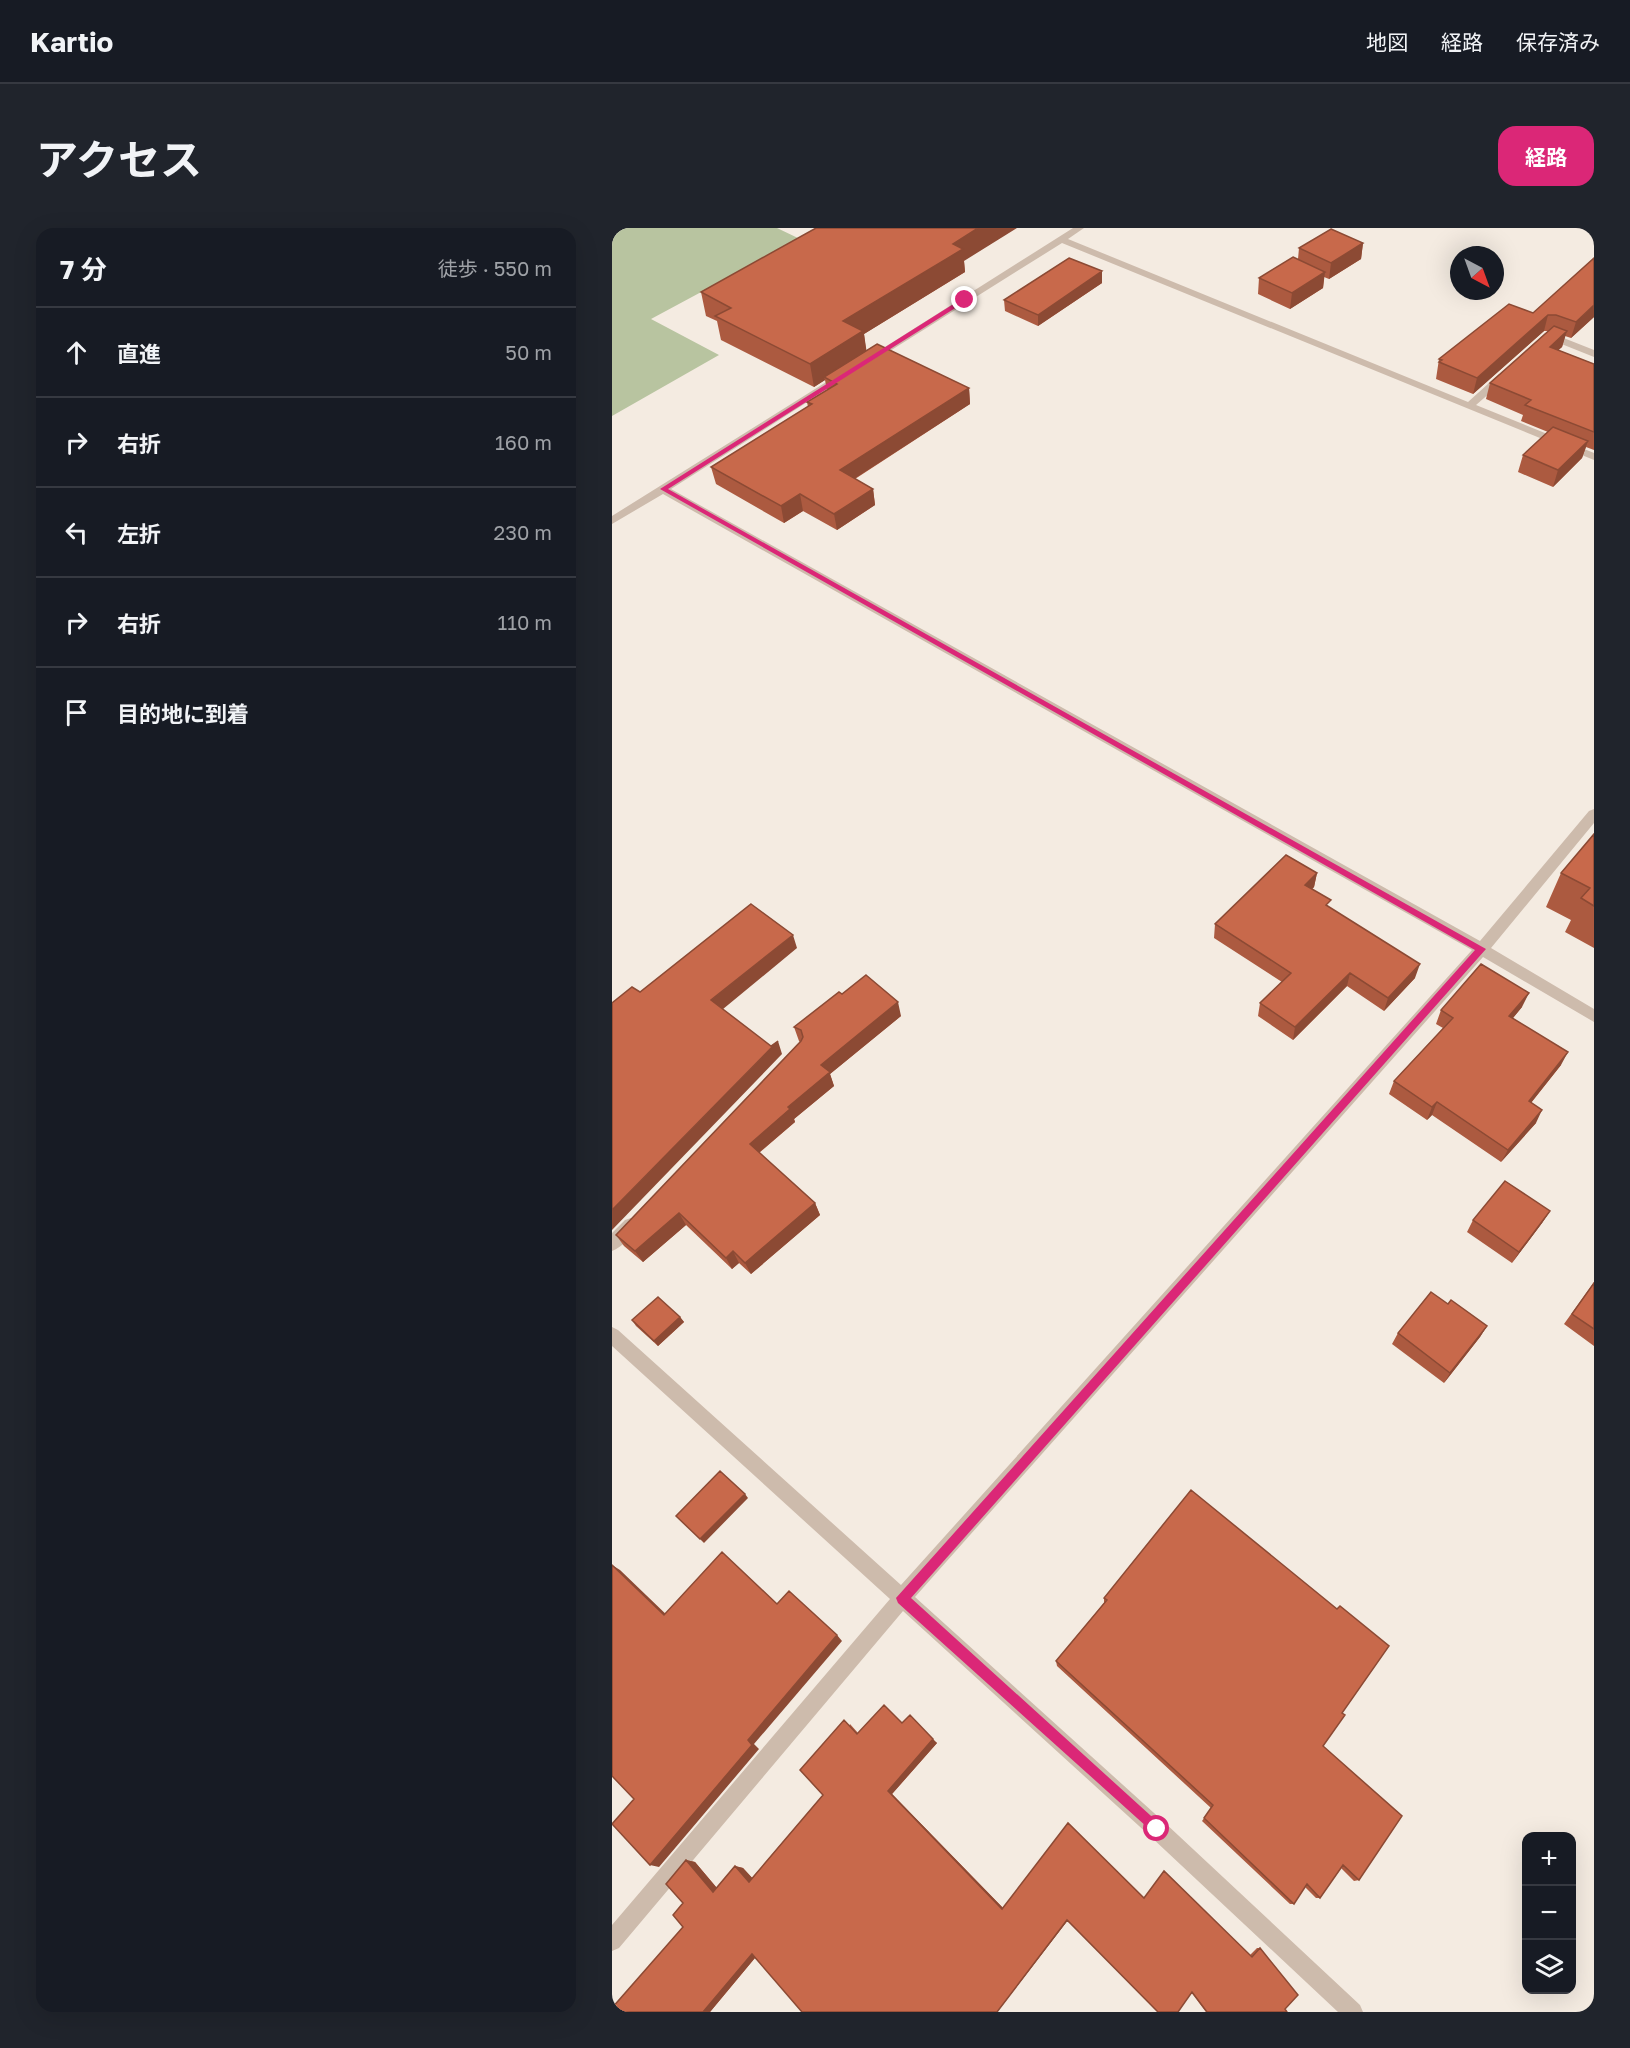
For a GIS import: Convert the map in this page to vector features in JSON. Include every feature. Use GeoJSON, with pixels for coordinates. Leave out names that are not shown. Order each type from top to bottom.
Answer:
{"type":"FeatureCollection","features":[{"type":"Feature","properties":{"kind":"street"},"geometry":{"type":"LineString","coordinates":[[864,363],[1079,228]]}},
{"type":"Feature","properties":{"kind":"street"},"geometry":{"type":"LineString","coordinates":[[1061,239],[1594,457]]}},
{"type":"Feature","properties":{"kind":"street"},"geometry":{"type":"LineString","coordinates":[[1539,343],[1548,335],[1594,354]]}},
{"type":"Feature","properties":{"kind":"street"},"geometry":{"type":"LineString","coordinates":[[1469,406],[1513,367]]}},
{"type":"Feature","properties":{"kind":"street"},"geometry":{"type":"LineString","coordinates":[[614,517],[663,489],[854,369]]}},
{"type":"Feature","properties":{"kind":"street"},"geometry":{"type":"LineString","coordinates":[[663,489],[1482,949],[1594,1016]]}},
{"type":"Feature","properties":{"kind":"street"},"geometry":{"type":"LineString","coordinates":[[612,1941],[902,1598],[1482,949],[1594,814]]}},
{"type":"Feature","properties":{"kind":"street"},"geometry":{"type":"LineString","coordinates":[[612,1244],[645,1210]]}},
{"type":"Feature","properties":{"kind":"street"},"geometry":{"type":"LineString","coordinates":[[612,1335],[1157,1829],[1353,2012]]}},
{"type":"Feature","properties":{"kind":"green space"},"geometry":{"type":"Polygon","coordinates":[[[612,228],[777,228],[800,239],[651,319],[719,355],[612,416],[612,228]]]}},
{"type":"Feature","properties":{"kind":"building"},"geometry":{"type":"Polygon","coordinates":[[[816,228],[978,228],[953,244],[963,249],[843,321],[863,331],[810,364],[715,316],[731,308],[701,292],[816,228]]]}},
{"type":"Feature","properties":{"kind":"building"},"geometry":{"type":"Polygon","coordinates":[[[1331,229],[1363,243],[1331,263],[1299,248],[1331,229]]]}},
{"type":"Feature","properties":{"kind":"building"},"geometry":{"type":"Polygon","coordinates":[[[1293,257],[1325,272],[1292,293],[1259,278],[1293,257]]]}},
{"type":"Feature","properties":{"kind":"building"},"geometry":{"type":"Polygon","coordinates":[[[1069,258],[1102,271],[1038,315],[1004,300],[1069,258]]]}},
{"type":"Feature","properties":{"kind":"building"},"geometry":{"type":"Polygon","coordinates":[[[1594,258],[1594,305],[1576,322],[1556,315],[1548,315],[1477,378],[1439,362],[1442,360],[1439,359],[1509,304],[1533,313],[1594,258]]]}},
{"type":"Feature","properties":{"kind":"building"},"geometry":{"type":"Polygon","coordinates":[[[1554,326],[1567,331],[1550,347],[1594,364],[1594,432],[1525,405],[1531,400],[1490,383],[1554,326]]]}},
{"type":"Feature","properties":{"kind":"building"},"geometry":{"type":"Polygon","coordinates":[[[877,344],[969,388],[840,470],[873,489],[834,514],[800,494],[781,506],[711,467],[812,404],[807,402],[837,384],[824,377],[877,344]]]}},
{"type":"Feature","properties":{"kind":"building"},"geometry":{"type":"Polygon","coordinates":[[[1553,427],[1588,441],[1558,470],[1523,455],[1553,427]]]}},
{"type":"Feature","properties":{"kind":"building"},"geometry":{"type":"Polygon","coordinates":[[[1594,834],[1594,906],[1581,898],[1590,888],[1561,873],[1594,834]]]}},
{"type":"Feature","properties":{"kind":"building"},"geometry":{"type":"Polygon","coordinates":[[[1286,855],[1317,873],[1305,885],[1331,900],[1326,905],[1420,964],[1388,998],[1350,973],[1295,1027],[1260,1003],[1291,973],[1215,924],[1286,855]]]}},
{"type":"Feature","properties":{"kind":"building"},"geometry":{"type":"Polygon","coordinates":[[[751,904],[793,935],[711,1000],[771,1046],[778,1041],[612,1210],[612,1003],[632,987],[640,992],[751,904]]]}},
{"type":"Feature","properties":{"kind":"building"},"geometry":{"type":"Polygon","coordinates":[[[1481,964],[1529,993],[1509,1016],[1568,1052],[1529,1101],[1542,1110],[1508,1150],[1437,1102],[1432,1107],[1394,1081],[1453,1018],[1441,1010],[1481,964]]]}},
{"type":"Feature","properties":{"kind":"building"},"geometry":{"type":"Polygon","coordinates":[[[866,975],[898,1002],[821,1065],[830,1072],[788,1107],[790,1109],[750,1144],[815,1203],[745,1263],[733,1251],[726,1258],[679,1213],[635,1251],[616,1235],[801,1041],[803,1037],[801,1030],[794,1027],[839,992],[842,994],[866,975]]]}},
{"type":"Feature","properties":{"kind":"building"},"geometry":{"type":"Polygon","coordinates":[[[1505,1181],[1550,1211],[1519,1252],[1473,1220],[1505,1181]]]}},
{"type":"Feature","properties":{"kind":"building"},"geometry":{"type":"Polygon","coordinates":[[[1594,1283],[1594,1329],[1572,1314],[1594,1283]]]}},
{"type":"Feature","properties":{"kind":"building"},"geometry":{"type":"Polygon","coordinates":[[[1431,1292],[1448,1304],[1451,1300],[1487,1326],[1450,1373],[1398,1333],[1431,1292]]]}},
{"type":"Feature","properties":{"kind":"building"},"geometry":{"type":"Polygon","coordinates":[[[658,1297],[680,1317],[654,1341],[632,1320],[658,1297]]]}},
{"type":"Feature","properties":{"kind":"building"},"geometry":{"type":"Polygon","coordinates":[[[720,1471],[745,1494],[700,1539],[676,1516],[720,1471]]]}},
{"type":"Feature","properties":{"kind":"building"},"geometry":{"type":"Polygon","coordinates":[[[1191,1490],[1337,1609],[1340,1606],[1389,1646],[1342,1713],[1345,1715],[1323,1746],[1402,1816],[1359,1880],[1343,1865],[1320,1898],[1307,1884],[1294,1904],[1204,1818],[1213,1805],[1056,1661],[1107,1600],[1104,1598],[1191,1490]]]}},
{"type":"Feature","properties":{"kind":"building"},"geometry":{"type":"Polygon","coordinates":[[[722,1552],[777,1604],[789,1591],[837,1635],[748,1740],[752,1745],[650,1865],[612,1824],[634,1799],[612,1776],[612,1565],[664,1615],[722,1552]]]}},
{"type":"Feature","properties":{"kind":"building"},"geometry":{"type":"Polygon","coordinates":[[[884,1705],[902,1723],[910,1715],[933,1739],[888,1791],[1002,1909],[1068,1823],[1144,1898],[1164,1871],[1252,1957],[1260,1948],[1298,1995],[1285,2009],[1287,2012],[1207,2012],[1192,1992],[1178,2012],[1158,2012],[1067,1920],[997,2012],[802,2012],[752,1954],[703,2012],[612,2012],[612,2008],[683,1927],[673,1915],[683,1903],[666,1884],[686,1860],[713,1892],[735,1866],[749,1882],[823,1795],[800,1770],[844,1720],[857,1734],[884,1705]]]}},
{"type":"Feature","properties":{"kind":"route"},"geometry":{"type":"LineString","coordinates":[[965,300],[663,489],[1482,949],[902,1598],[1157,1829]]}}]}
